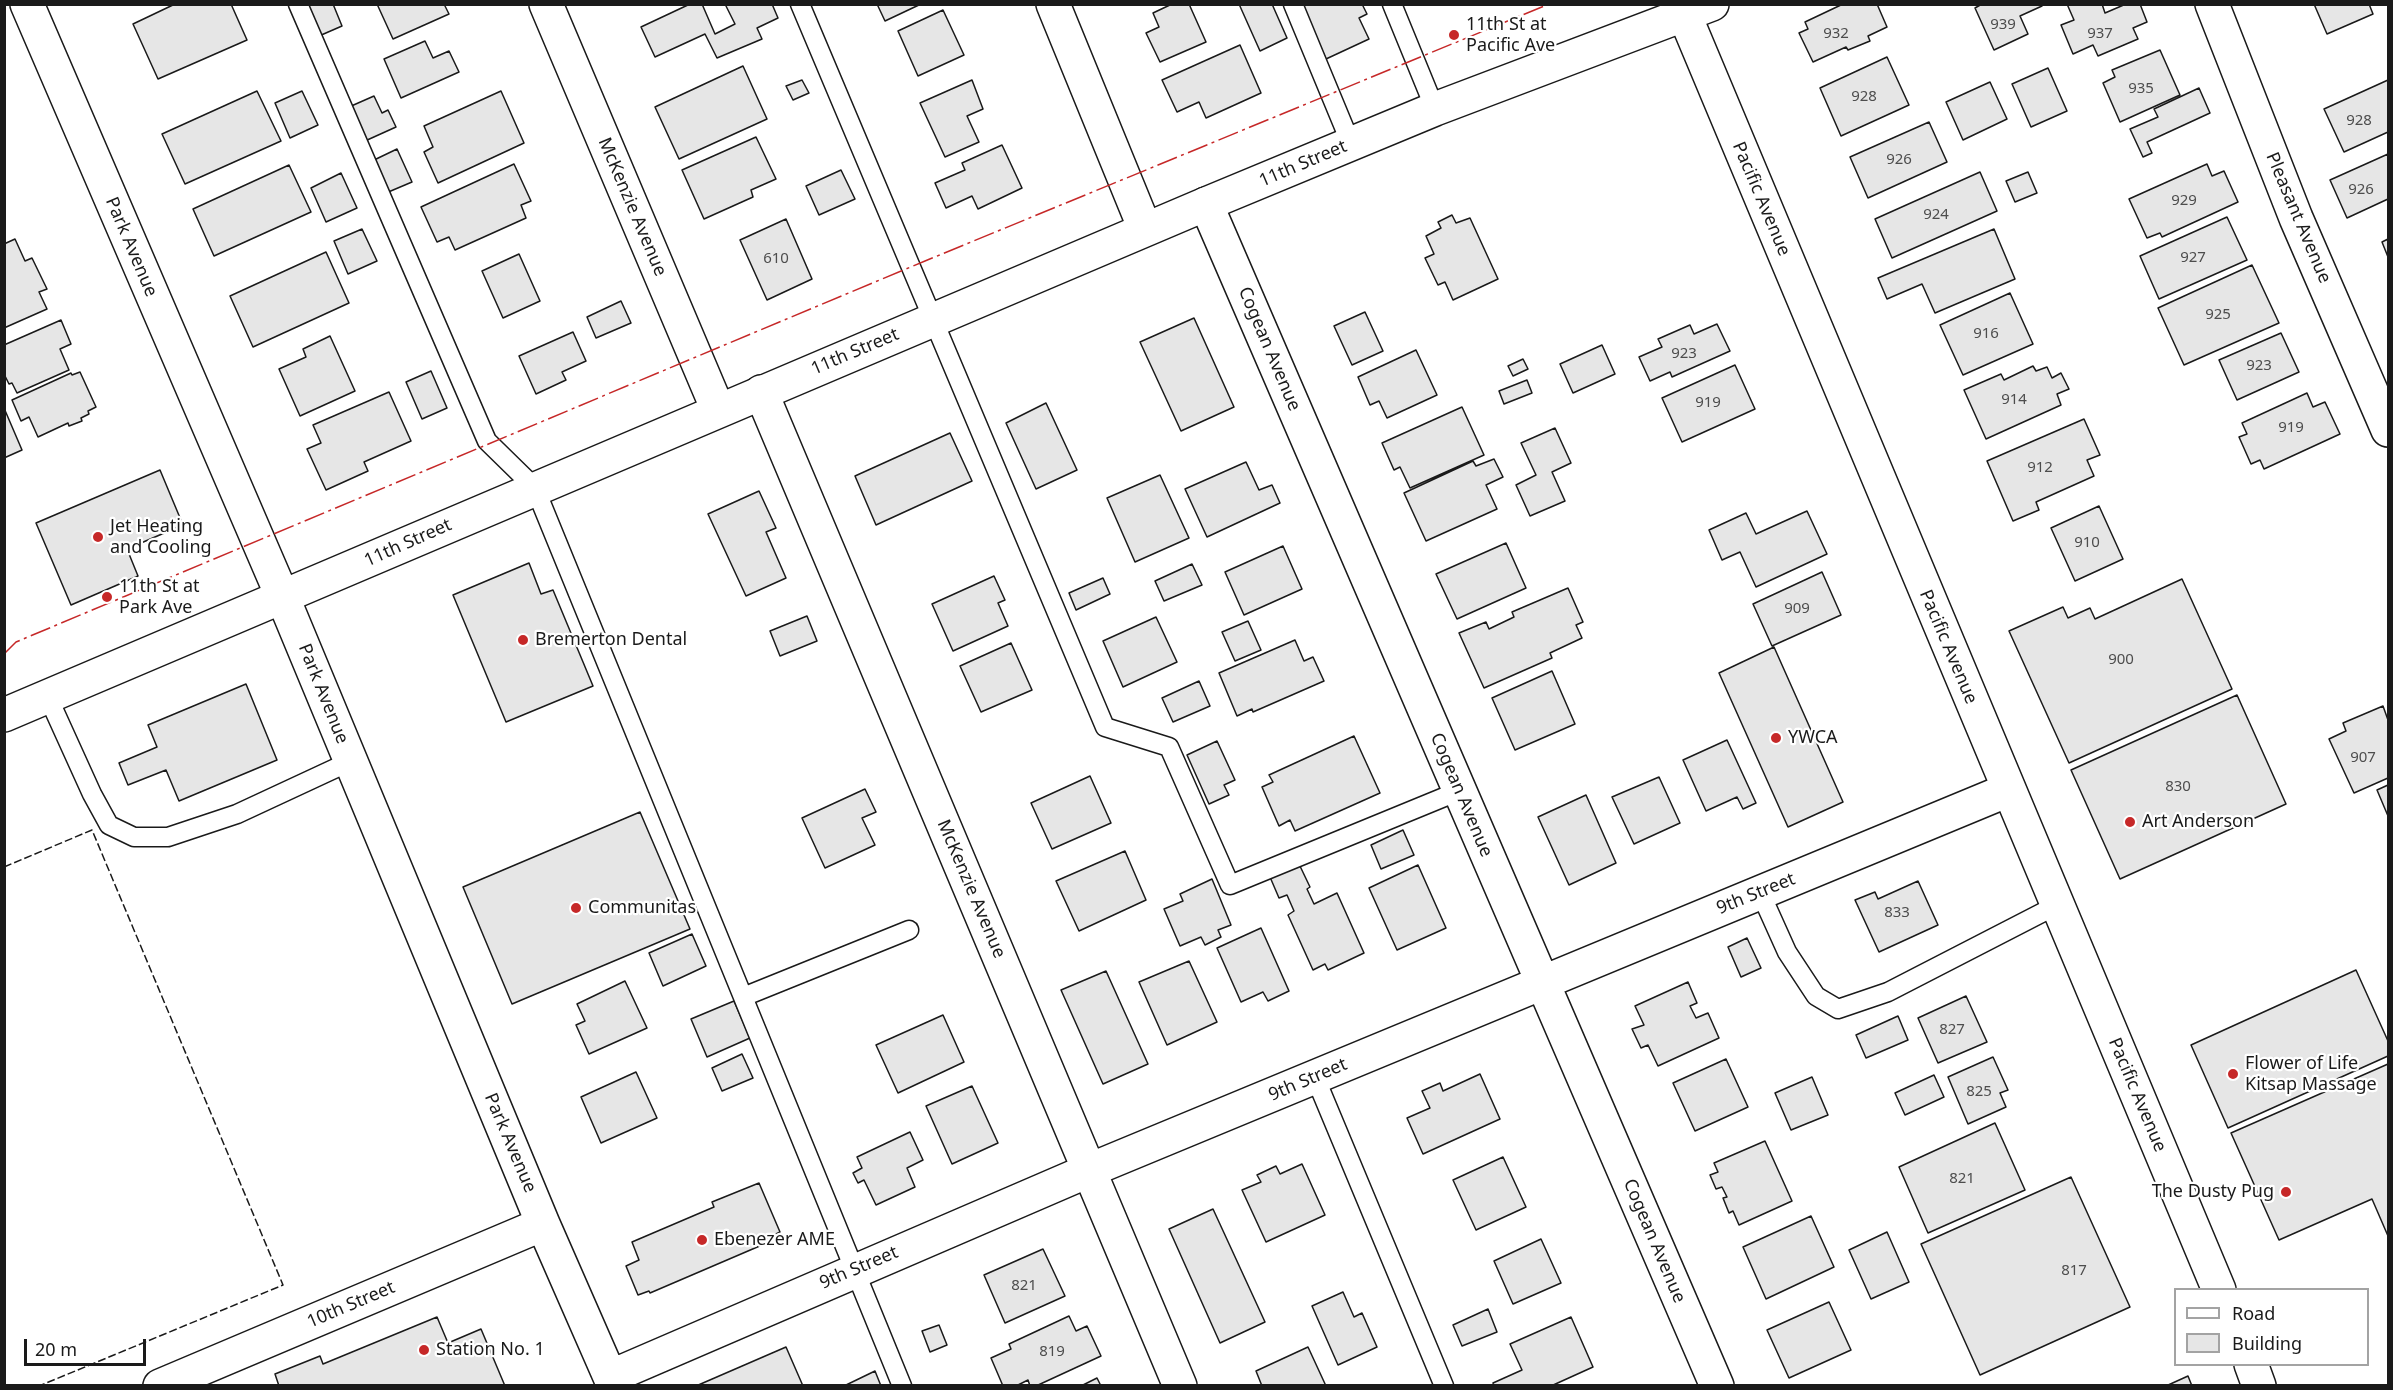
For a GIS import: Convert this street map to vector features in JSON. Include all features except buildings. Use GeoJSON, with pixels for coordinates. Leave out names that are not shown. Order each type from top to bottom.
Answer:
{"type":"FeatureCollection","features":[{"type":"Feature","properties":{"kind":"street","name":"Park Avenue"},"geometry":{"type":"LineString","coordinates":[[27,4],[283,598],[543,1224],[612,1381]]}},
{"type":"Feature","properties":{"kind":"street","name":"McKenzie Avenue"},"geometry":{"type":"LineString","coordinates":[[546,4],[718,410]]}},
{"type":"Feature","properties":{"kind":"street"},"geometry":{"type":"LineString","coordinates":[[1053,4],[1145,230]]}},
{"type":"Feature","properties":{"kind":"street","name":"Pleasant Avenue"},"geometry":{"type":"LineString","coordinates":[[2212,4],[2296,218],[2388,430]]}},
{"type":"Feature","properties":{"kind":"street","name":"11th Street"},"geometry":{"type":"LineString","coordinates":[[4,715],[1206,204],[1435,109],[1692,8]]}},
{"type":"Feature","properties":{"kind":"street","name":"Pacific Avenue"},"geometry":{"type":"LineString","coordinates":[[1692,8],[2008,790],[2218,1288]]}},
{"type":"Feature","properties":{"kind":"street","name":"Cogean Avenue"},"geometry":{"type":"LineString","coordinates":[[1206,204],[1717,1386]]}},
{"type":"Feature","properties":{"kind":"street","name":"McKenzie Avenue"},"geometry":{"type":"LineString","coordinates":[[761,392],[1180,1386]]}},
{"type":"Feature","properties":{"kind":"street","name":"9th Street"},"geometry":{"type":"LineString","coordinates":[[612,1381],[854,1270],[1090,1170],[2008,790]]}},
{"type":"Feature","properties":{"kind":"street","name":"10th Street"},"geometry":{"type":"LineString","coordinates":[[160,1386],[543,1224]]}},
{"type":"Feature","properties":{"kind":"street"},"geometry":{"type":"LineString","coordinates":[[2251,1366],[2259,1386]]}},
{"type":"Feature","properties":{"kind":"lane"},"geometry":{"type":"LineString","coordinates":[[298,4],[487,441],[534,488],[902,1386]]}},
{"type":"Feature","properties":{"kind":"lane"},"geometry":{"type":"LineString","coordinates":[[800,4],[1105,727],[1169,747],[1230,885],[1459,791]]}},
{"type":"Feature","properties":{"kind":"lane"},"geometry":{"type":"LineString","coordinates":[[1293,4],[1351,144]]}},
{"type":"Feature","properties":{"kind":"lane"},"geometry":{"type":"LineString","coordinates":[[1392,4],[1435,109]]}},
{"type":"Feature","properties":{"kind":"lane"},"geometry":{"type":"LineString","coordinates":[[48,697],[92,794],[109,825],[134,837],[168,837],[237,814],[351,761]]}},
{"type":"Feature","properties":{"kind":"lane"},"geometry":{"type":"LineString","coordinates":[[1760,892],[1787,952],[1816,996],[1838,1009],[1888,992],[2057,905]]}},
{"type":"Feature","properties":{"kind":"lane"},"geometry":{"type":"LineString","coordinates":[[742,997],[909,930]]}},
{"type":"Feature","properties":{"kind":"lane"},"geometry":{"type":"LineString","coordinates":[[1315,1077],[1444,1386]]}},
{"type":"Feature","properties":{"kind":"fence"},"geometry":{"type":"LineString","coordinates":[[4,867],[92,830],[283,1285],[39,1386]]}},
{"type":"Feature","properties":{"kind":"power"},"geometry":{"type":"LineString","coordinates":[[4,654],[16,642],[925,261],[1549,4]]}},
{"type":"Feature","properties":{"kind":"place","name":"11th St at Pacific Ave"},"geometry":{"type":"Point","coordinates":[1454,35]}},
{"type":"Feature","properties":{"kind":"place","name":"Jet Heating and Cooling"},"geometry":{"type":"Point","coordinates":[98,537]}},
{"type":"Feature","properties":{"kind":"place","name":"11th St at Park Ave"},"geometry":{"type":"Point","coordinates":[107,597]}},
{"type":"Feature","properties":{"kind":"place","name":"Bremerton Dental"},"geometry":{"type":"Point","coordinates":[523,640]}},
{"type":"Feature","properties":{"kind":"place","name":"YWCA"},"geometry":{"type":"Point","coordinates":[1776,738]}},
{"type":"Feature","properties":{"kind":"place","name":"Art Anderson"},"geometry":{"type":"Point","coordinates":[2130,822]}},
{"type":"Feature","properties":{"kind":"place","name":"Communitas"},"geometry":{"type":"Point","coordinates":[576,908]}},
{"type":"Feature","properties":{"kind":"place","name":"Flower of Life Kitsap Massage"},"geometry":{"type":"Point","coordinates":[2233,1074]}},
{"type":"Feature","properties":{"kind":"place","name":"The Dusty Pug"},"geometry":{"type":"Point","coordinates":[2286,1192]}},
{"type":"Feature","properties":{"kind":"place","name":"Ebenezer AME"},"geometry":{"type":"Point","coordinates":[702,1240]}},
{"type":"Feature","properties":{"kind":"place","name":"Station No. 1"},"geometry":{"type":"Point","coordinates":[424,1350]}}]}
